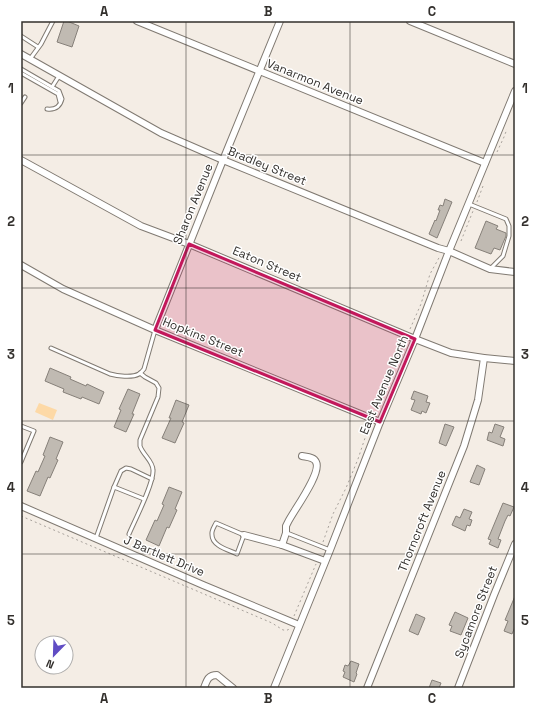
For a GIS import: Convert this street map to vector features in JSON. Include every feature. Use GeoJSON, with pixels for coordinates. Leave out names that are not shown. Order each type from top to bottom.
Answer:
{"type":"FeatureCollection","features":[{"type":"Feature","properties":{"kind":"street","name":"Vanarmon Avenue"},"geometry":{"type":"LineString","coordinates":[[137,21],[485,163]]}},
{"type":"Feature","properties":{"kind":"street","name":"Sharon Avenue"},"geometry":{"type":"LineString","coordinates":[[156,330],[189,244],[280,21]]}},
{"type":"Feature","properties":{"kind":"street"},"geometry":{"type":"LineString","coordinates":[[410,21],[515,64]]}},
{"type":"Feature","properties":{"kind":"street","name":"Bradley Street"},"geometry":{"type":"LineString","coordinates":[[21,54],[160,133],[490,269],[515,272]]}},
{"type":"Feature","properties":{"kind":"street","name":"East Avenue North"},"geometry":{"type":"LineString","coordinates":[[274,688],[330,550],[377,421],[415,339],[446,250],[454,240],[515,91]]}},
{"type":"Feature","properties":{"kind":"street","name":"Eaton Street"},"geometry":{"type":"LineString","coordinates":[[21,160],[141,226],[189,244],[415,339],[451,353],[515,361]]}},
{"type":"Feature","properties":{"kind":"street","name":"Hopkins Street"},"geometry":{"type":"LineString","coordinates":[[21,265],[63,289],[156,330],[377,421]]}},
{"type":"Feature","properties":{"kind":"street","name":"Thorncroft Avenue"},"geometry":{"type":"LineString","coordinates":[[367,688],[464,446],[478,400],[484,358]]}},
{"type":"Feature","properties":{"kind":"street"},"geometry":{"type":"LineString","coordinates":[[282,545],[286,533],[286,526],[312,482],[317,467],[315,460],[302,456]]}},
{"type":"Feature","properties":{"kind":"street","name":"J Bartlett Drive"},"geometry":{"type":"LineString","coordinates":[[21,506],[299,625]]}},
{"type":"Feature","properties":{"kind":"street"},"geometry":{"type":"LineString","coordinates":[[244,535],[282,545],[325,561]]}},
{"type":"Feature","properties":{"kind":"street","name":"Sycamore Street"},"geometry":{"type":"LineString","coordinates":[[458,688],[515,544]]}},
{"type":"Feature","properties":{"kind":"street"},"geometry":{"type":"LineString","coordinates":[[204,688],[208,678],[212,675],[217,675],[233,688]]}},
{"type":"Feature","properties":{"kind":"lane"},"geometry":{"type":"LineString","coordinates":[[30,60],[53,21]]}},
{"type":"Feature","properties":{"kind":"lane"},"geometry":{"type":"LineString","coordinates":[[21,36],[38,47]]}},
{"type":"Feature","properties":{"kind":"lane"},"geometry":{"type":"LineString","coordinates":[[21,69],[59,91],[62,99],[60,106],[54,109],[47,109]]}},
{"type":"Feature","properties":{"kind":"lane"},"geometry":{"type":"LineString","coordinates":[[21,73],[58,94],[60,106]]}},
{"type":"Feature","properties":{"kind":"lane"},"geometry":{"type":"LineString","coordinates":[[52,86],[58,76]]}},
{"type":"Feature","properties":{"kind":"lane"},"geometry":{"type":"LineString","coordinates":[[21,103],[25,97]]}},
{"type":"Feature","properties":{"kind":"lane"},"geometry":{"type":"LineString","coordinates":[[469,204],[506,219],[509,226],[509,236],[503,256],[490,269]]}},
{"type":"Feature","properties":{"kind":"lane"},"geometry":{"type":"LineString","coordinates":[[140,374],[144,369],[156,330]]}},
{"type":"Feature","properties":{"kind":"lane"},"geometry":{"type":"LineString","coordinates":[[51,348],[110,374],[118,376],[140,374],[156,383],[159,388],[158,396],[140,440],[140,446],[152,464],[154,471],[144,500],[129,534]]}},
{"type":"Feature","properties":{"kind":"lane"},"geometry":{"type":"LineString","coordinates":[[21,426],[34,431],[21,462]]}},
{"type":"Feature","properties":{"kind":"lane"},"geometry":{"type":"LineString","coordinates":[[95,538],[121,471],[126,468],[131,469],[152,479]]}},
{"type":"Feature","properties":{"kind":"lane"},"geometry":{"type":"LineString","coordinates":[[114,487],[144,500]]}},
{"type":"Feature","properties":{"kind":"lane"},"geometry":{"type":"LineString","coordinates":[[216,523],[244,535],[237,554],[216,543],[212,539],[216,523]]}},
{"type":"Feature","properties":{"kind":"lane"},"geometry":{"type":"LineString","coordinates":[[286,533],[330,550]]}},
{"type":"Feature","properties":{"kind":"path"},"geometry":{"type":"LineString","coordinates":[[495,156],[504,137],[508,123]]}},
{"type":"Feature","properties":{"kind":"path"},"geometry":{"type":"LineString","coordinates":[[454,240],[460,241],[462,239],[485,182]]}},
{"type":"Feature","properties":{"kind":"path"},"geometry":{"type":"LineString","coordinates":[[384,396],[407,335],[421,304],[430,274],[441,254],[446,250]]}},
{"type":"Feature","properties":{"kind":"path"},"geometry":{"type":"LineString","coordinates":[[321,547],[333,514],[358,459],[366,435],[377,421]]}},
{"type":"Feature","properties":{"kind":"path"},"geometry":{"type":"LineString","coordinates":[[21,516],[272,623],[283,630],[288,630],[292,622],[318,559]]}},
{"type":"Feature","properties":{"kind":"highlighted area"},"geometry":{"type":"Polygon","coordinates":[[[189,244],[415,339],[380,422],[155,330],[189,244]]]}},
{"type":"Feature","properties":{"kind":"shaded area"},"geometry":{"type":"Polygon","coordinates":[[[39,403],[57,410],[53,420],[35,412],[39,403]]]}},
{"type":"Feature","properties":{"kind":"building"},"geometry":{"type":"Polygon","coordinates":[[[64,21],[79,26],[72,47],[57,42],[64,21]]]}},
{"type":"Feature","properties":{"kind":"building"},"geometry":{"type":"Polygon","coordinates":[[[445,199],[452,202],[437,238],[429,234],[435,220],[436,221],[440,210],[438,210],[440,205],[443,206],[445,199]]]}},
{"type":"Feature","properties":{"kind":"building"},"geometry":{"type":"Polygon","coordinates":[[[486,221],[498,226],[496,229],[506,233],[500,250],[494,248],[491,254],[475,248],[486,221]]]}},
{"type":"Feature","properties":{"kind":"building"},"geometry":{"type":"Polygon","coordinates":[[[50,368],[71,377],[70,379],[86,386],[87,384],[104,392],[99,404],[82,397],[81,399],[63,392],[64,389],[45,381],[50,368]]]}},
{"type":"Feature","properties":{"kind":"building"},"geometry":{"type":"Polygon","coordinates":[[[128,389],[140,394],[132,414],[134,414],[126,432],[114,427],[121,410],[119,409],[128,389]]]}},
{"type":"Feature","properties":{"kind":"building"},"geometry":{"type":"Polygon","coordinates":[[[414,391],[428,396],[426,402],[430,403],[426,413],[422,411],[421,414],[411,410],[415,400],[411,399],[414,391]]]}},
{"type":"Feature","properties":{"kind":"building"},"geometry":{"type":"Polygon","coordinates":[[[176,400],[189,405],[182,422],[184,423],[175,443],[162,438],[171,418],[169,418],[176,400]]]}},
{"type":"Feature","properties":{"kind":"building"},"geometry":{"type":"Polygon","coordinates":[[[445,424],[454,427],[446,446],[439,443],[445,424]]]}},
{"type":"Feature","properties":{"kind":"building"},"geometry":{"type":"Polygon","coordinates":[[[495,424],[504,427],[500,437],[505,439],[503,446],[487,440],[489,432],[492,433],[495,424]]]}},
{"type":"Feature","properties":{"kind":"building"},"geometry":{"type":"Polygon","coordinates":[[[50,437],[63,442],[56,459],[58,460],[50,478],[48,477],[40,496],[27,491],[45,456],[43,455],[50,437]]]}},
{"type":"Feature","properties":{"kind":"building"},"geometry":{"type":"Polygon","coordinates":[[[477,465],[485,469],[479,485],[470,482],[477,465]]]}},
{"type":"Feature","properties":{"kind":"building"},"geometry":{"type":"Polygon","coordinates":[[[169,487],[182,492],[175,509],[177,510],[169,528],[167,527],[159,546],[146,540],[164,505],[162,504],[169,487]]]}},
{"type":"Feature","properties":{"kind":"building"},"geometry":{"type":"Polygon","coordinates":[[[503,503],[514,507],[510,516],[508,515],[505,521],[498,539],[501,540],[498,548],[489,544],[491,540],[488,539],[503,503]]]}},
{"type":"Feature","properties":{"kind":"building"},"geometry":{"type":"Polygon","coordinates":[[[464,509],[472,512],[469,519],[472,520],[470,526],[467,525],[465,531],[452,525],[456,516],[460,518],[464,509]]]}},
{"type":"Feature","properties":{"kind":"building"},"geometry":{"type":"Polygon","coordinates":[[[515,596],[515,627],[512,634],[504,631],[508,621],[505,620],[515,596]]]}},
{"type":"Feature","properties":{"kind":"building"},"geometry":{"type":"Polygon","coordinates":[[[455,612],[468,618],[461,635],[450,631],[452,626],[449,625],[455,612]]]}},
{"type":"Feature","properties":{"kind":"building"},"geometry":{"type":"Polygon","coordinates":[[[416,614],[425,618],[418,635],[409,631],[416,614]]]}},
{"type":"Feature","properties":{"kind":"building"},"geometry":{"type":"Polygon","coordinates":[[[351,661],[359,664],[354,682],[343,677],[345,665],[348,666],[351,661]]]}},
{"type":"Feature","properties":{"kind":"building"},"geometry":{"type":"Polygon","coordinates":[[[432,680],[441,683],[439,688],[429,688],[432,680]]]}}]}
